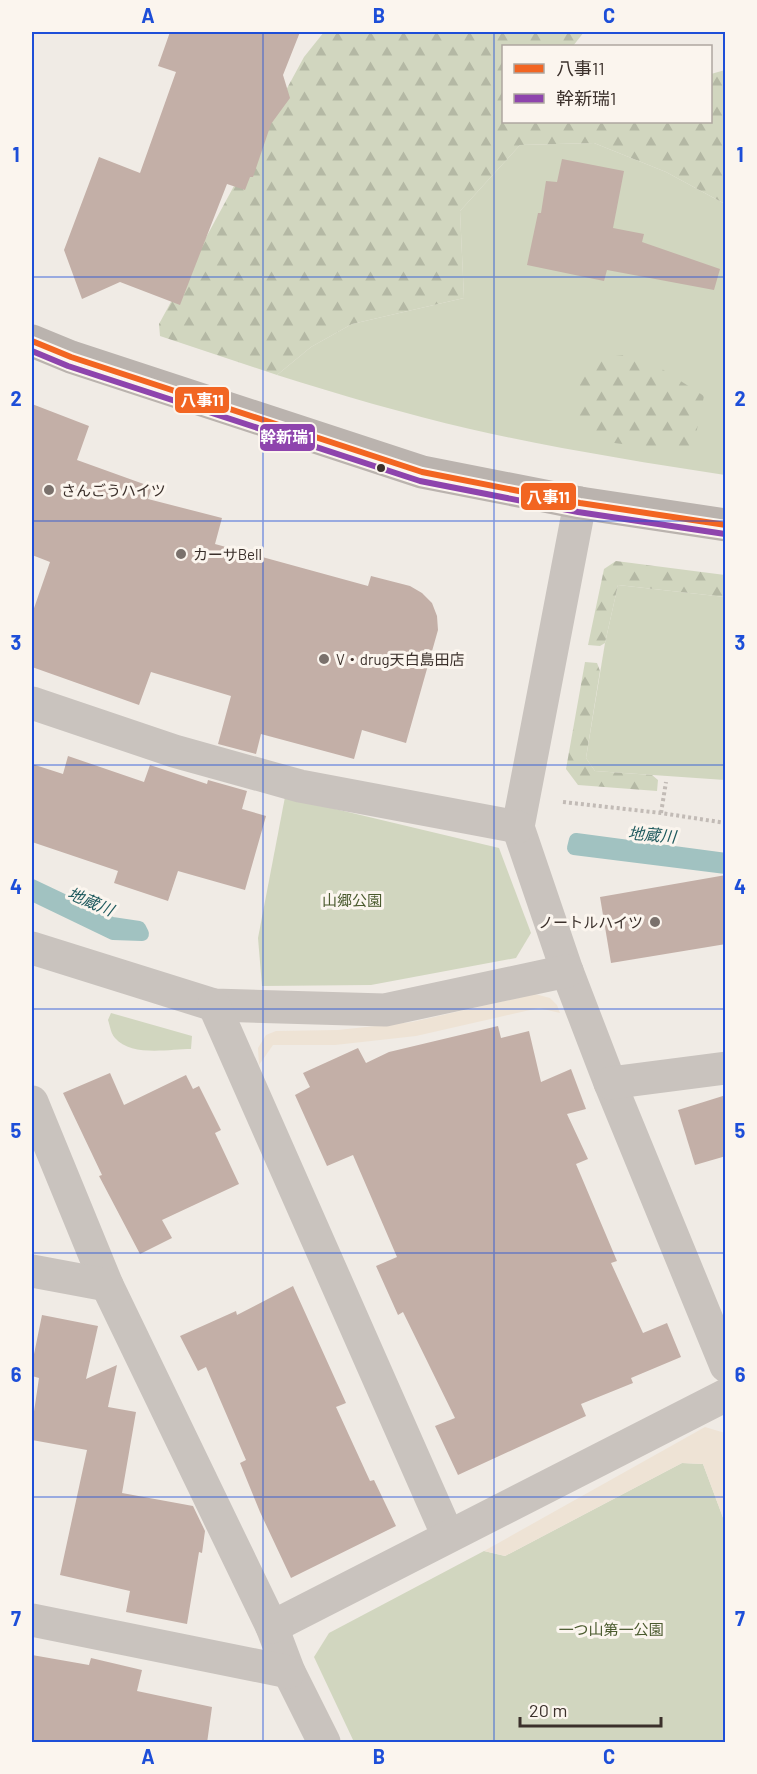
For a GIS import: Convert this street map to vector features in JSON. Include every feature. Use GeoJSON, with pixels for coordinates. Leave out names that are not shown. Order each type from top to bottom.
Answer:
{"type":"FeatureCollection","features":[{"type":"Feature","properties":{"kind":"main road"},"geometry":{"type":"LineString","coordinates":[[32,341],[70,357],[422,472],[580,503],[726,525]]}},
{"type":"Feature","properties":{"kind":"street"},"geometry":{"type":"LineString","coordinates":[[580,503],[518,827],[567,971],[610,1083],[726,1366]]}},
{"type":"Feature","properties":{"kind":"street"},"geometry":{"type":"LineString","coordinates":[[32,703],[174,751],[300,786],[518,827]]}},
{"type":"Feature","properties":{"kind":"street"},"geometry":{"type":"LineString","coordinates":[[32,948],[214,1005],[385,1010],[567,971]]}},
{"type":"Feature","properties":{"kind":"street"},"geometry":{"type":"LineString","coordinates":[[214,1005],[448,1536]]}},
{"type":"Feature","properties":{"kind":"street"},"geometry":{"type":"LineString","coordinates":[[610,1083],[726,1068]]}},
{"type":"Feature","properties":{"kind":"street"},"geometry":{"type":"LineString","coordinates":[[32,1102],[107,1285],[272,1627],[289,1672],[324,1743]]}},
{"type":"Feature","properties":{"kind":"street"},"geometry":{"type":"LineString","coordinates":[[32,1271],[107,1285]]}},
{"type":"Feature","properties":{"kind":"street"},"geometry":{"type":"LineString","coordinates":[[272,1627],[726,1395]]}},
{"type":"Feature","properties":{"kind":"street"},"geometry":{"type":"LineString","coordinates":[[32,1620],[289,1672]]}},
{"type":"Feature","properties":{"kind":"path"},"geometry":{"type":"LineString","coordinates":[[661,813],[666,782]]}},
{"type":"Feature","properties":{"kind":"path"},"geometry":{"type":"LineString","coordinates":[[554,800],[661,813],[726,824]]}},
{"type":"Feature","properties":{"kind":"green space"},"geometry":{"type":"Polygon","coordinates":[[[324,32],[584,32],[574,45],[502,45],[502,123],[712,123],[712,74],[725,70],[725,204],[666,172],[594,143],[520,145],[460,211],[464,298],[352,324],[311,347],[277,375],[160,336],[159,324],[304,57],[324,32]]]}},
{"type":"Feature","properties":{"kind":"green space"},"geometry":{"type":"Polygon","coordinates":[[[594,143],[666,172],[725,204],[725,475],[597,454],[470,429],[373,404],[277,375],[311,347],[352,324],[464,298],[460,211],[520,145],[594,143]]]}},
{"type":"Feature","properties":{"kind":"green space"},"geometry":{"type":"Polygon","coordinates":[[[637,353],[704,396],[692,453],[599,441],[573,409],[587,360],[637,353]]]}},
{"type":"Feature","properties":{"kind":"green space"},"geometry":{"type":"Polygon","coordinates":[[[616,561],[725,575],[725,597],[618,585],[605,643],[600,646],[588,645],[604,569],[616,561]]]}},
{"type":"Feature","properties":{"kind":"green space"},"geometry":{"type":"Polygon","coordinates":[[[618,585],[725,597],[725,780],[595,771],[586,758],[605,643],[618,585]]]}},
{"type":"Feature","properties":{"kind":"green space"},"geometry":{"type":"Polygon","coordinates":[[[585,662],[597,663],[600,671],[586,758],[595,771],[652,775],[658,780],[657,791],[578,785],[566,769],[585,662]]]}},
{"type":"Feature","properties":{"kind":"green space","name":"山郷公園"},"geometry":{"type":"Polygon","coordinates":[[[285,797],[499,848],[531,933],[516,958],[371,985],[262,986],[258,938],[285,797]]]}},
{"type":"Feature","properties":{"kind":"green space"},"geometry":{"type":"Polygon","coordinates":[[[111,1013],[192,1036],[191,1049],[151,1051],[122,1044],[112,1032],[108,1020],[111,1013]]]}},
{"type":"Feature","properties":{"kind":"green space","name":"一つ山第一公園"},"geometry":{"type":"Polygon","coordinates":[[[682,1463],[703,1464],[725,1523],[725,1742],[354,1742],[314,1657],[329,1633],[484,1551],[505,1556],[682,1463]]]}},
{"type":"Feature","properties":{"kind":"shaded area"},"geometry":{"type":"Polygon","coordinates":[[[535,994],[550,998],[557,1005],[560,1013],[539,1008],[416,1036],[335,1045],[273,1045],[259,1065],[258,1048],[266,1035],[276,1031],[338,1030],[412,1022],[535,994]]]}},
{"type":"Feature","properties":{"kind":"shaded area"},"geometry":{"type":"Polygon","coordinates":[[[705,1427],[725,1433],[725,1523],[703,1464],[682,1463],[505,1556],[484,1551],[705,1427]]]}},
{"type":"Feature","properties":{"kind":"building"},"geometry":{"type":"Polygon","coordinates":[[[170,32],[300,32],[283,75],[290,98],[271,124],[253,177],[250,177],[245,190],[227,184],[180,305],[120,282],[82,299],[64,250],[99,157],[140,173],[176,72],[158,66],[170,32]]]}},
{"type":"Feature","properties":{"kind":"building"},"geometry":{"type":"Polygon","coordinates":[[[562,159],[624,171],[613,228],[644,234],[642,242],[720,269],[714,290],[607,270],[604,281],[527,265],[538,213],[541,213],[546,181],[557,182],[562,159]]]}},
{"type":"Feature","properties":{"kind":"building"},"geometry":{"type":"Polygon","coordinates":[[[32,404],[89,426],[77,460],[152,487],[148,499],[222,518],[215,544],[368,586],[371,576],[410,586],[422,593],[432,603],[437,616],[438,630],[406,743],[362,730],[354,759],[261,734],[256,754],[218,744],[231,696],[151,672],[139,705],[32,667],[32,614],[50,562],[32,555],[32,404]]]}},
{"type":"Feature","properties":{"kind":"building"},"geometry":{"type":"Polygon","coordinates":[[[68,756],[144,782],[150,765],[207,784],[208,780],[247,791],[242,809],[266,816],[245,890],[178,871],[168,901],[114,883],[118,871],[32,842],[32,764],[63,774],[68,756]]]}},
{"type":"Feature","properties":{"kind":"building","name":"ノートルハイツ"},"geometry":{"type":"Polygon","coordinates":[[[726,875],[726,944],[611,963],[600,897],[726,875]]]}},
{"type":"Feature","properties":{"kind":"building"},"geometry":{"type":"Polygon","coordinates":[[[498,1026],[501,1038],[529,1031],[541,1082],[571,1069],[586,1109],[567,1114],[588,1159],[576,1164],[617,1261],[611,1263],[643,1333],[667,1323],[681,1357],[631,1378],[633,1383],[581,1404],[586,1416],[458,1475],[435,1426],[455,1418],[403,1312],[398,1315],[376,1266],[397,1257],[353,1155],[327,1166],[295,1095],[310,1087],[303,1073],[358,1048],[366,1063],[389,1052],[498,1026]]]}},
{"type":"Feature","properties":{"kind":"building"},"geometry":{"type":"Polygon","coordinates":[[[110,1073],[124,1105],[186,1075],[193,1089],[199,1086],[221,1130],[215,1133],[239,1184],[162,1220],[172,1238],[140,1254],[99,1176],[102,1175],[63,1093],[110,1073]]]}},
{"type":"Feature","properties":{"kind":"building"},"geometry":{"type":"Polygon","coordinates":[[[726,1095],[726,1156],[695,1165],[678,1110],[726,1095]]]}},
{"type":"Feature","properties":{"kind":"building"},"geometry":{"type":"Polygon","coordinates":[[[293,1286],[346,1403],[336,1407],[370,1481],[374,1480],[396,1526],[291,1578],[240,1463],[246,1460],[206,1367],[198,1371],[180,1336],[236,1311],[237,1315],[293,1286]]]}},
{"type":"Feature","properties":{"kind":"building"},"geometry":{"type":"Polygon","coordinates":[[[42,1315],[98,1326],[86,1379],[117,1365],[108,1407],[136,1412],[122,1493],[193,1506],[205,1531],[202,1553],[199,1552],[187,1624],[126,1612],[130,1591],[60,1575],[87,1450],[32,1440],[39,1378],[32,1376],[32,1364],[42,1315]]]}},
{"type":"Feature","properties":{"kind":"building"},"geometry":{"type":"Polygon","coordinates":[[[32,1655],[89,1665],[91,1658],[142,1670],[137,1691],[212,1707],[207,1743],[32,1743],[32,1655]]]}},
{"type":"Feature","properties":{"kind":"waterway","name":"地蔵川"},"geometry":{"type":"LineString","coordinates":[[726,860],[576,840],[574,848],[726,867]]}},
{"type":"Feature","properties":{"kind":"waterway","name":"地蔵川"},"geometry":{"type":"LineString","coordinates":[[32,886],[112,924],[139,928],[142,934],[113,933],[32,894]]}},
{"type":"Feature","properties":{"kind":"transit line","name":"八事11"},"geometry":{"type":"LineString","coordinates":[[32,341],[71,357],[422,472],[580,503],[726,525]]}},
{"type":"Feature","properties":{"kind":"transit line","name":"幹新瑞1"},"geometry":{"type":"LineString","coordinates":[[32,351],[68,366],[420,481],[578,512],[725,534]]}},
{"type":"Feature","properties":{"kind":"place","name":"さんごうハイツ"},"geometry":{"type":"Point","coordinates":[49,490]}},
{"type":"Feature","properties":{"kind":"place","name":"カーサBell"},"geometry":{"type":"Point","coordinates":[181,554]}},
{"type":"Feature","properties":{"kind":"place","name":"V・drug天白島田店"},"geometry":{"type":"Point","coordinates":[324,659]}},
{"type":"Feature","properties":{"kind":"place","name":"ノートルハイツ"},"geometry":{"type":"Point","coordinates":[655,922]}}]}
